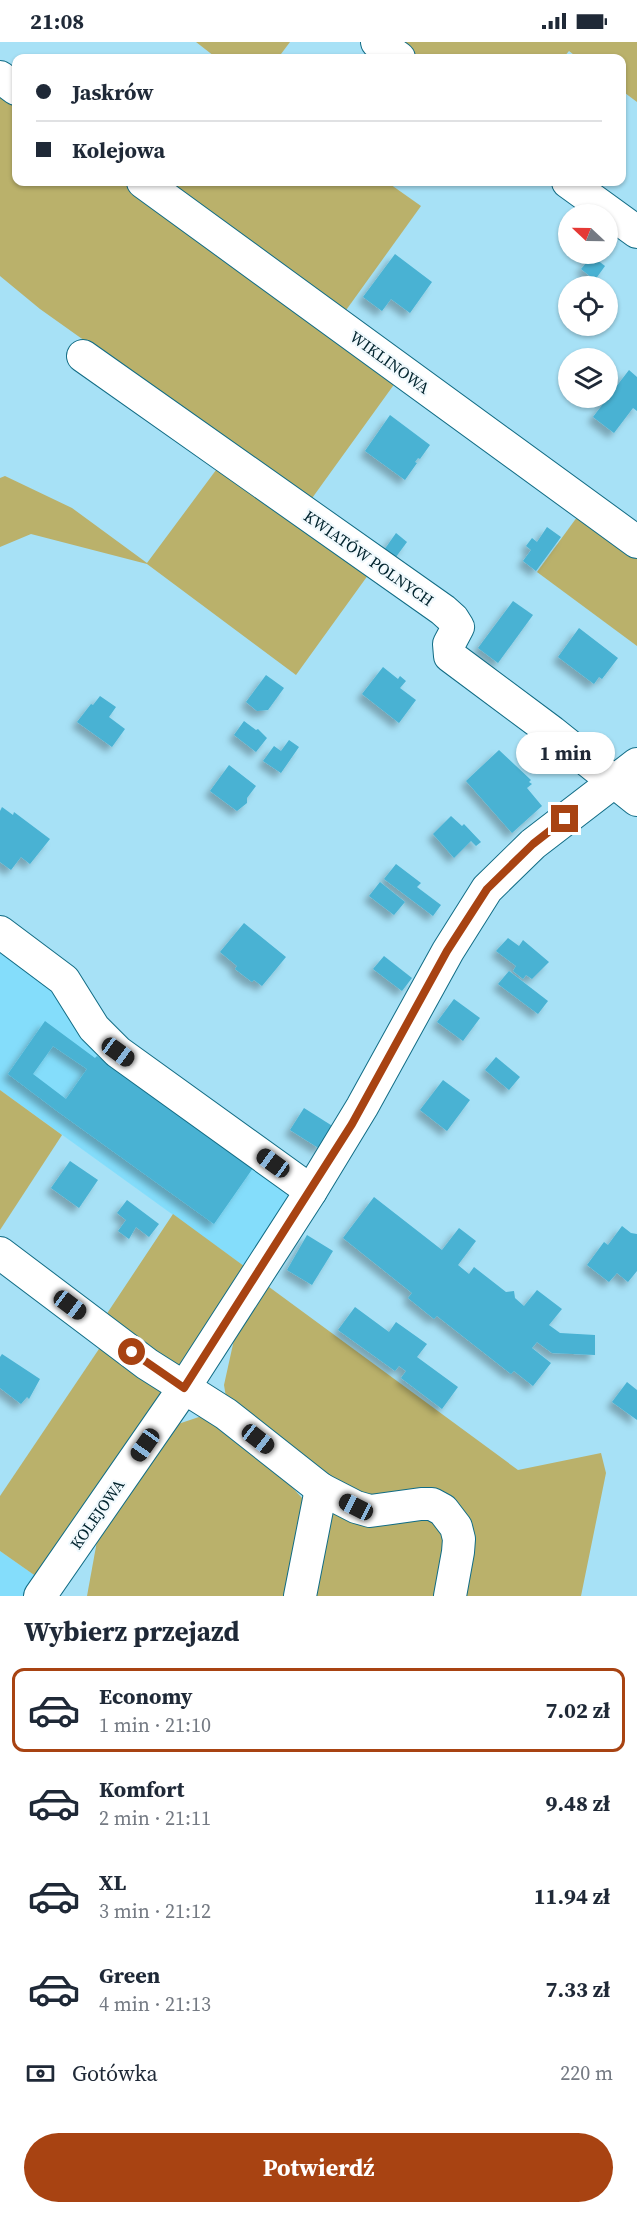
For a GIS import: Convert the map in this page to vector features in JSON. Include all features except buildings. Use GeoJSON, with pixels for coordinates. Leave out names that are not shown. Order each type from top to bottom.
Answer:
{"type":"FeatureCollection","features":[{"type":"Feature","properties":{"kind":"street"},"geometry":{"type":"LineString","coordinates":[[377,42],[394,54]]}},
{"type":"Feature","properties":{"kind":"street","name":"WIKLINOWA"},"geometry":{"type":"LineString","coordinates":[[148,186],[637,542]]}},
{"type":"Feature","properties":{"kind":"street"},"geometry":{"type":"LineString","coordinates":[[574,186],[637,232]]}},
{"type":"Feature","properties":{"kind":"street","name":"KWIATÓW POLNYCH"},"geometry":{"type":"LineString","coordinates":[[83,356],[442,610],[453,619],[458,627],[449,644],[450,656],[552,732],[629,782]]}},
{"type":"Feature","properties":{"kind":"street","name":"KOLEJOWA"},"geometry":{"type":"LineString","coordinates":[[40,1596],[184,1388],[311,1191],[362,1107],[447,951],[487,889],[533,844],[629,782]]}},
{"type":"Feature","properties":{"kind":"street"},"geometry":{"type":"LineString","coordinates":[[0,932],[64,980],[94,1028],[118,1052],[311,1191]]}},
{"type":"Feature","properties":{"kind":"street"},"geometry":{"type":"LineString","coordinates":[[0,1253],[147,1364],[226,1414],[321,1489],[356,1507],[370,1511],[432,1504],[443,1510],[450,1517],[458,1533],[459,1552],[450,1596]]}},
{"type":"Feature","properties":{"kind":"street"},"geometry":{"type":"LineString","coordinates":[[300,1596],[321,1489]]}},
{"type":"Feature","properties":{"kind":"shaded area"},"geometry":{"type":"Polygon","coordinates":[[[196,42],[290,42],[281,54],[211,54],[196,42]]]}},
{"type":"Feature","properties":{"kind":"shaded area"},"geometry":{"type":"Polygon","coordinates":[[[395,42],[637,42],[637,102],[626,94],[626,54],[573,54],[569,51],[566,54],[412,54],[395,42]]]}},
{"type":"Feature","properties":{"kind":"shaded area"},"geometry":{"type":"Polygon","coordinates":[[[0,89],[12,98],[12,186],[133,186],[398,379],[310,501],[40,309],[0,276],[0,89]]]}},
{"type":"Feature","properties":{"kind":"shaded area"},"geometry":{"type":"Polygon","coordinates":[[[169,186],[393,186],[421,206],[344,313],[169,186]]]}},
{"type":"Feature","properties":{"kind":"shaded area"},"geometry":{"type":"Polygon","coordinates":[[[222,462],[371,571],[296,675],[147,564],[31,534],[0,547],[0,478],[5,476],[72,508],[147,563],[222,462]]]}},
{"type":"Feature","properties":{"kind":"shaded area"},"geometry":{"type":"Polygon","coordinates":[[[580,513],[637,554],[637,646],[537,572],[580,513]]]}},
{"type":"Feature","properties":{"kind":"shaded area"},"geometry":{"type":"Polygon","coordinates":[[[0,946],[298,1192],[248,1269],[0,1090],[0,946]]]}},
{"type":"Feature","properties":{"kind":"shaded area"},"geometry":{"type":"Polygon","coordinates":[[[0,1090],[62,1135],[0,1230],[0,1090]]]}},
{"type":"Feature","properties":{"kind":"shaded area"},"geometry":{"type":"Polygon","coordinates":[[[173,1214],[248,1269],[246,1273],[239,1272],[232,1284],[236,1288],[187,1366],[175,1369],[104,1318],[173,1214]]]}},
{"type":"Feature","properties":{"kind":"shaded area"},"geometry":{"type":"Polygon","coordinates":[[[265,1284],[518,1470],[601,1453],[606,1473],[581,1596],[458,1596],[464,1529],[389,1502],[341,1490],[226,1397],[224,1385],[235,1335],[265,1284]]]}},
{"type":"Feature","properties":{"kind":"shaded area"},"geometry":{"type":"Polygon","coordinates":[[[105,1340],[169,1389],[37,1577],[0,1551],[0,1496],[105,1340]]]}},
{"type":"Feature","properties":{"kind":"shaded area"},"geometry":{"type":"Polygon","coordinates":[[[199,1417],[217,1421],[253,1445],[303,1499],[304,1512],[287,1596],[87,1596],[99,1530],[178,1424],[199,1417]]]}},
{"type":"Feature","properties":{"kind":"shaded area"},"geometry":{"type":"Polygon","coordinates":[[[329,1504],[422,1512],[447,1524],[444,1596],[311,1596],[329,1504]]]}},
{"type":"Feature","properties":{"kind":"shaded area"},"geometry":{"type":"Polygon","coordinates":[[[0,1551],[37,1577],[24,1596],[0,1596],[0,1551]]]}},
{"type":"Feature","properties":{"kind":"route"},"geometry":{"type":"LineString","coordinates":[[132,1352],[184,1388],[352,1124],[447,951],[487,889],[533,844],[565,819]]}}]}
